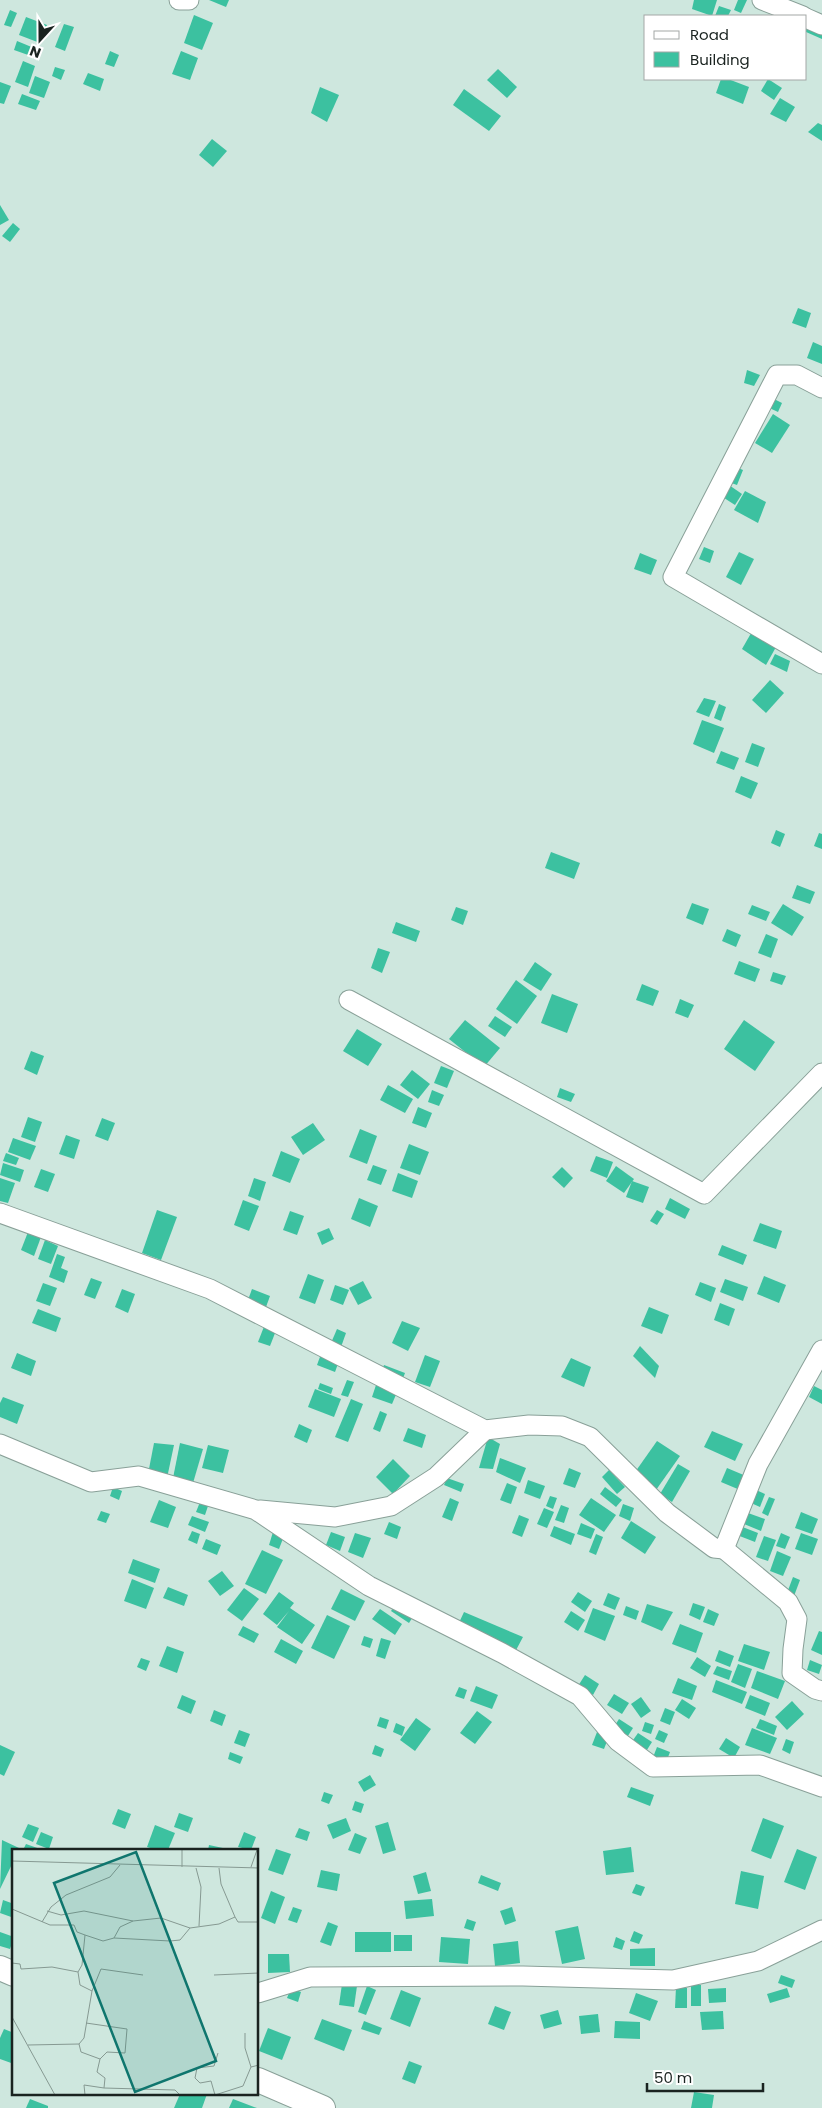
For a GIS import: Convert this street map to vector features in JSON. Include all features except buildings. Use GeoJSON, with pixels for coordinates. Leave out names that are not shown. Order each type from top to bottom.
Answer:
{"type":"FeatureCollection","features":[{"type":"Feature","properties":{"kind":"main road"},"geometry":{"type":"LineString","coordinates":[[0,1968],[12,1973]]}},
{"type":"Feature","properties":{"kind":"main road"},"geometry":{"type":"LineString","coordinates":[[259,2080],[323,2108]]}},
{"type":"Feature","properties":{"kind":"street"},"geometry":{"type":"LineString","coordinates":[[180,0],[188,0]]}},
{"type":"Feature","properties":{"kind":"street"},"geometry":{"type":"LineString","coordinates":[[762,0],[799,15]]}},
{"type":"Feature","properties":{"kind":"street"},"geometry":{"type":"LineString","coordinates":[[807,18],[822,26]]}},
{"type":"Feature","properties":{"kind":"street"},"geometry":{"type":"LineString","coordinates":[[822,388],[797,375],[777,375],[673,576],[822,664]]}},
{"type":"Feature","properties":{"kind":"street"},"geometry":{"type":"LineString","coordinates":[[349,1000],[704,1194],[822,1073]]}},
{"type":"Feature","properties":{"kind":"street"},"geometry":{"type":"LineString","coordinates":[[0,1213],[210,1289],[485,1430],[529,1425],[562,1426],[590,1437],[667,1513],[714,1548],[724,1549],[788,1602],[797,1619],[792,1649],[792,1674],[822,1691]]}},
{"type":"Feature","properties":{"kind":"street"},"geometry":{"type":"LineString","coordinates":[[724,1549],[758,1464],[822,1350]]}},
{"type":"Feature","properties":{"kind":"street"},"geometry":{"type":"LineString","coordinates":[[0,1444],[91,1482],[139,1476],[256,1510],[335,1517],[391,1506],[436,1477],[485,1430]]}},
{"type":"Feature","properties":{"kind":"street"},"geometry":{"type":"LineString","coordinates":[[256,1510],[368,1586],[502,1653],[580,1696],[618,1741],[653,1767],[760,1765],[822,1787]]}},
{"type":"Feature","properties":{"kind":"street"},"geometry":{"type":"LineString","coordinates":[[259,1993],[310,1977],[523,1976],[673,1980],[758,1961],[822,1930]]}}]}
